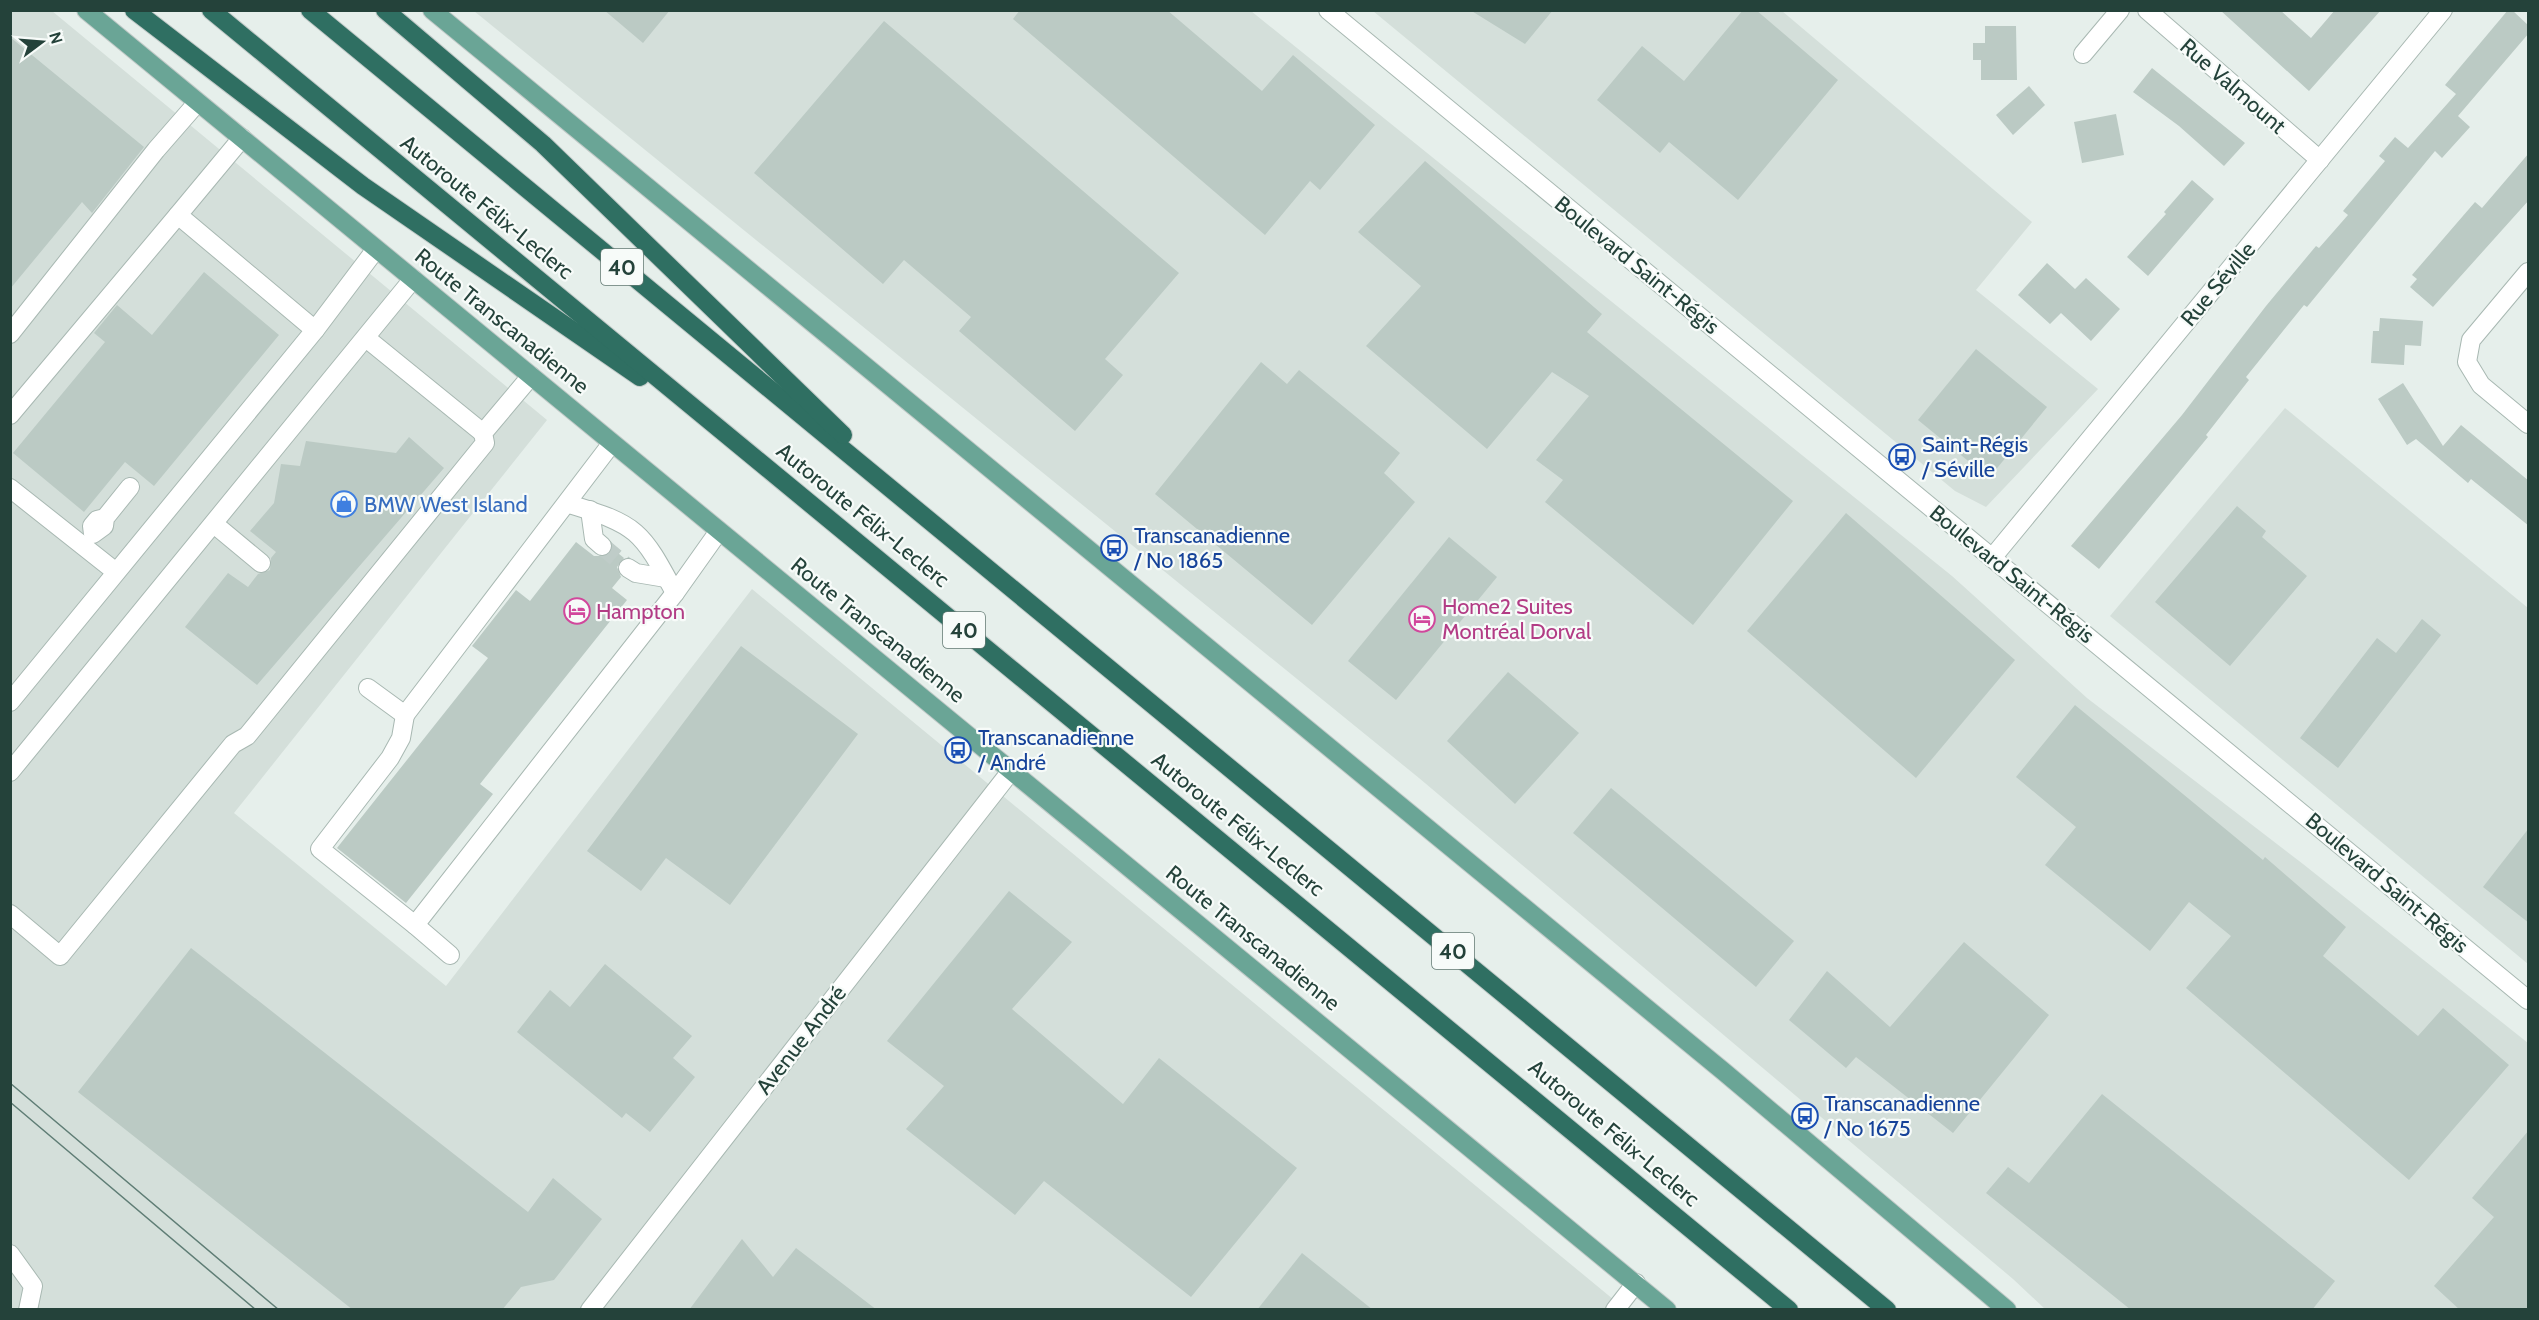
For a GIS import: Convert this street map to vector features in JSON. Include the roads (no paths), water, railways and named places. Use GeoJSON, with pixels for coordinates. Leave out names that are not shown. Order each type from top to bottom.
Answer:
{"type":"FeatureCollection","features":[{"type":"Feature","properties":{"kind":"highway"},"geometry":{"type":"LineString","coordinates":[[134,10],[363,186],[752,455]]}},
{"type":"Feature","properties":{"kind":"highway","name":"Autoroute Félix-Leclerc"},"geometry":{"type":"LineString","coordinates":[[211,10],[1789,1310]]}},
{"type":"Feature","properties":{"kind":"highway","name":"Autoroute Félix-Leclerc"},"geometry":{"type":"LineString","coordinates":[[309,10],[1887,1310]]}},
{"type":"Feature","properties":{"kind":"highway"},"geometry":{"type":"LineString","coordinates":[[385,10],[543,144],[934,524]]}},
{"type":"Feature","properties":{"kind":"main road","name":"Route Transcanadienne"},"geometry":{"type":"LineString","coordinates":[[86,10],[1667,1310]]}},
{"type":"Feature","properties":{"kind":"main road"},"geometry":{"type":"LineString","coordinates":[[432,10],[1723,1071],[2007,1310]]}},
{"type":"Feature","properties":{"kind":"street","name":"Boulevard Saint-Régis"},"geometry":{"type":"LineString","coordinates":[[1328,10],[2529,1000]]}},
{"type":"Feature","properties":{"kind":"street"},"geometry":{"type":"LineString","coordinates":[[2083,54],[2120,10]]}},
{"type":"Feature","properties":{"kind":"street","name":"Rue Valmount"},"geometry":{"type":"LineString","coordinates":[[2147,10],[2320,160]]}},
{"type":"Feature","properties":{"kind":"street","name":"Rue Séville"},"geometry":{"type":"LineString","coordinates":[[1992,558],[2444,10]]}},
{"type":"Feature","properties":{"kind":"street"},"geometry":{"type":"LineString","coordinates":[[10,334],[156,150],[197,103]]}},
{"type":"Feature","properties":{"kind":"street"},"geometry":{"type":"LineString","coordinates":[[10,415],[242,138]]}},
{"type":"Feature","properties":{"kind":"street"},"geometry":{"type":"LineString","coordinates":[[178,215],[315,330]]}},
{"type":"Feature","properties":{"kind":"street"},"geometry":{"type":"LineString","coordinates":[[10,702],[315,330],[376,249]]}},
{"type":"Feature","properties":{"kind":"street"},"geometry":{"type":"LineString","coordinates":[[2529,272],[2471,340],[2467,362],[2481,385],[2529,424]]}},
{"type":"Feature","properties":{"kind":"street"},"geometry":{"type":"LineString","coordinates":[[10,772],[413,279]]}},
{"type":"Feature","properties":{"kind":"street"},"geometry":{"type":"LineString","coordinates":[[10,914],[60,956],[232,744],[247,736],[485,443],[483,434],[366,338]]}},
{"type":"Feature","properties":{"kind":"street"},"geometry":{"type":"LineString","coordinates":[[483,434],[531,376]]}},
{"type":"Feature","properties":{"kind":"street"},"geometry":{"type":"LineString","coordinates":[[450,956],[416,925],[320,849],[390,758],[401,738],[405,715],[534,545],[568,504],[612,443]]}},
{"type":"Feature","properties":{"kind":"street"},"geometry":{"type":"LineString","coordinates":[[10,488],[88,540],[116,572]]}},
{"type":"Feature","properties":{"kind":"street"},"geometry":{"type":"LineString","coordinates":[[88,540],[104,526],[105,518],[130,488]]}},
{"type":"Feature","properties":{"kind":"street"},"geometry":{"type":"LineString","coordinates":[[568,504],[610,516],[636,531],[651,548],[671,586]]}},
{"type":"Feature","properties":{"kind":"street"},"geometry":{"type":"LineString","coordinates":[[590,510],[594,539],[602,546]]}},
{"type":"Feature","properties":{"kind":"street"},"geometry":{"type":"LineString","coordinates":[[213,524],[261,563]]}},
{"type":"Feature","properties":{"kind":"street"},"geometry":{"type":"LineString","coordinates":[[416,925],[671,586],[719,531]]}},
{"type":"Feature","properties":{"kind":"street"},"geometry":{"type":"LineString","coordinates":[[628,568],[671,586]]}},
{"type":"Feature","properties":{"kind":"street"},"geometry":{"type":"LineString","coordinates":[[368,688],[405,715]]}},
{"type":"Feature","properties":{"kind":"street","name":"Avenue André"},"geometry":{"type":"LineString","coordinates":[[590,1310],[1011,771]]}},
{"type":"Feature","properties":{"kind":"street"},"geometry":{"type":"LineString","coordinates":[[10,1254],[33,1286],[28,1310]]}},
{"type":"Feature","properties":{"kind":"street"},"geometry":{"type":"LineString","coordinates":[[1615,1310],[1635,1283]]}},
{"type":"Feature","properties":{"kind":"tunnel"},"geometry":{"type":"LineString","coordinates":[[602,546],[628,568]]}},
{"type":"Feature","properties":{"kind":"tram line"},"geometry":{"type":"LineString","coordinates":[[10,1083],[279,1310]]}},
{"type":"Feature","properties":{"kind":"tram line"},"geometry":{"type":"LineString","coordinates":[[10,1102],[256,1310]]}},
{"type":"Feature","properties":{"kind":"place","name":"Saint-Régis / Séville"},"geometry":{"type":"Point","coordinates":[1902,457]}},
{"type":"Feature","properties":{"kind":"place","name":"BMW West Island"},"geometry":{"type":"Point","coordinates":[344,504]}},
{"type":"Feature","properties":{"kind":"place","name":"Transcanadienne / No 1865"},"geometry":{"type":"Point","coordinates":[1114,548]}},
{"type":"Feature","properties":{"kind":"place","name":"Hampton"},"geometry":{"type":"Point","coordinates":[577,611]}},
{"type":"Feature","properties":{"kind":"place","name":"Home2 Suites Montréal Dorval"},"geometry":{"type":"Point","coordinates":[1422,619]}},
{"type":"Feature","properties":{"kind":"place","name":"Transcanadienne / André"},"geometry":{"type":"Point","coordinates":[958,750]}},
{"type":"Feature","properties":{"kind":"place","name":"Transcanadienne / No 1675"},"geometry":{"type":"Point","coordinates":[1805,1116]}}]}
